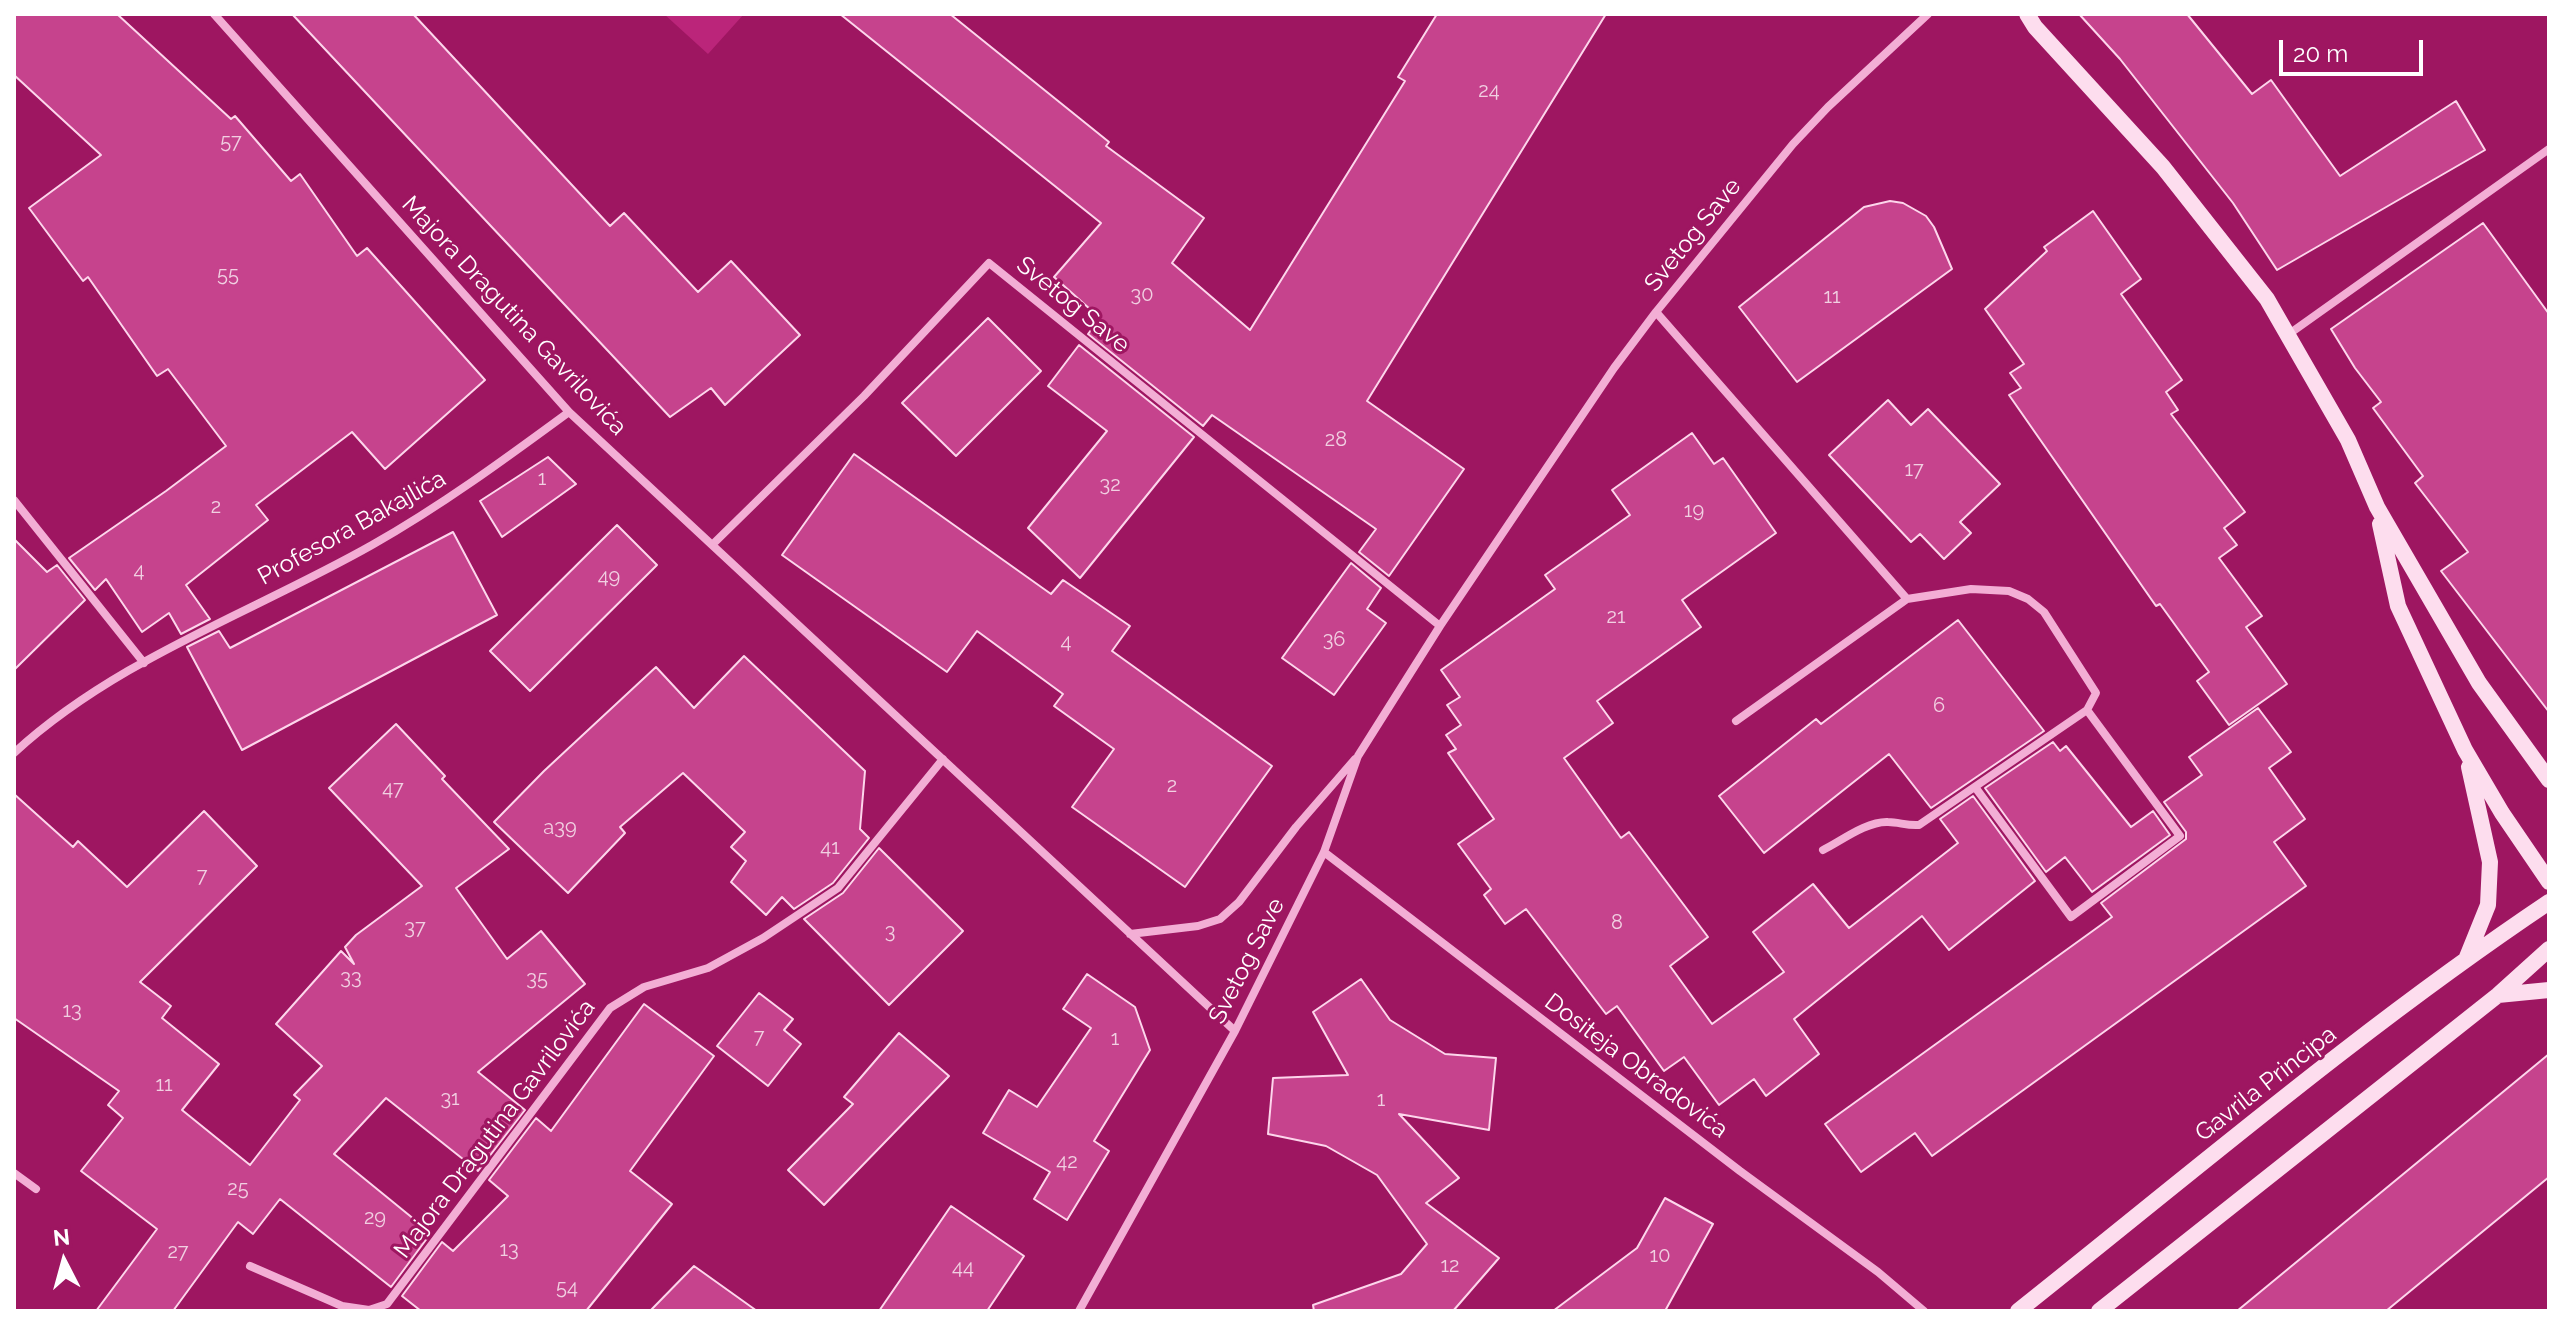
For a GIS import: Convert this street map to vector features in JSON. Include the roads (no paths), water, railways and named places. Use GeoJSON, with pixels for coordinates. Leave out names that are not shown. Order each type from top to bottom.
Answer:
{"type":"FeatureCollection","features":[{"type":"Feature","properties":{"kind":"main road"},"geometry":{"type":"LineString","coordinates":[[2031,21],[2163,167],[2267,299],[2348,440],[2377,507],[2479,683],[2549,780]]}},
{"type":"Feature","properties":{"kind":"main road"},"geometry":{"type":"LineString","coordinates":[[2377,507],[2398,606],[2465,750],[2502,813],[2549,882]]}},
{"type":"Feature","properties":{"kind":"main road"},"geometry":{"type":"LineString","coordinates":[[2465,750],[2490,862],[2488,905],[2467,957]]}},
{"type":"Feature","properties":{"kind":"main road","name":"Gavrila Principa"},"geometry":{"type":"LineString","coordinates":[[2018,1311],[2467,957],[2549,902]]}},
{"type":"Feature","properties":{"kind":"main road"},"geometry":{"type":"LineString","coordinates":[[2099,1311],[2498,995],[2549,949]]}},
{"type":"Feature","properties":{"kind":"main road"},"geometry":{"type":"LineString","coordinates":[[2498,995],[2549,990]]}},
{"type":"Feature","properties":{"kind":"street","name":"Majora Dragutina Gavrilovića"},"geometry":{"type":"LineString","coordinates":[[214,14],[569,412],[1235,1031]]}},
{"type":"Feature","properties":{"kind":"street","name":"Svetog Save"},"geometry":{"type":"LineString","coordinates":[[1079,1311],[1235,1031],[1324,852],[1358,756],[1440,626],[1614,368],[1656,312],[1793,144],[1928,14]]}},
{"type":"Feature","properties":{"kind":"street"},"geometry":{"type":"LineString","coordinates":[[2289,334],[2549,149]]}},
{"type":"Feature","properties":{"kind":"street","name":"Svetog Save"},"geometry":{"type":"LineString","coordinates":[[712,545],[864,396],[989,263],[1440,626]]}},
{"type":"Feature","properties":{"kind":"street"},"geometry":{"type":"LineString","coordinates":[[1656,312],[1907,599]]}},
{"type":"Feature","properties":{"kind":"street","name":"Profesora Bakajlića"},"geometry":{"type":"LineString","coordinates":[[14,753],[88,693],[371,546],[480,477],[569,412]]}},
{"type":"Feature","properties":{"kind":"street"},"geometry":{"type":"LineString","coordinates":[[14,500],[144,663]]}},
{"type":"Feature","properties":{"kind":"street"},"geometry":{"type":"LineString","coordinates":[[1736,721],[1907,599],[1971,589],[2009,591],[2028,599],[2044,612],[2096,693],[2087,710],[1919,825],[1885,821],[1873,824],[1823,850]]}},
{"type":"Feature","properties":{"kind":"street"},"geometry":{"type":"LineString","coordinates":[[1975,787],[2071,917],[2180,836],[2087,710]]}},
{"type":"Feature","properties":{"kind":"street"},"geometry":{"type":"LineString","coordinates":[[1130,934],[1198,926],[1220,919],[1239,902],[1296,827],[1358,756]]}},
{"type":"Feature","properties":{"kind":"street","name":"Majora Dragutina Gavrilovića"},"geometry":{"type":"LineString","coordinates":[[250,1266],[342,1306],[369,1310],[387,1304],[610,1008],[644,987],[708,968],[763,938],[838,888],[943,759]]}},
{"type":"Feature","properties":{"kind":"street","name":"Dositeja Obradovića"},"geometry":{"type":"LineString","coordinates":[[1324,852],[1740,1171],[1878,1272],[1924,1311]]}},
{"type":"Feature","properties":{"kind":"street"},"geometry":{"type":"LineString","coordinates":[[14,1173],[36,1189]]}}]}
